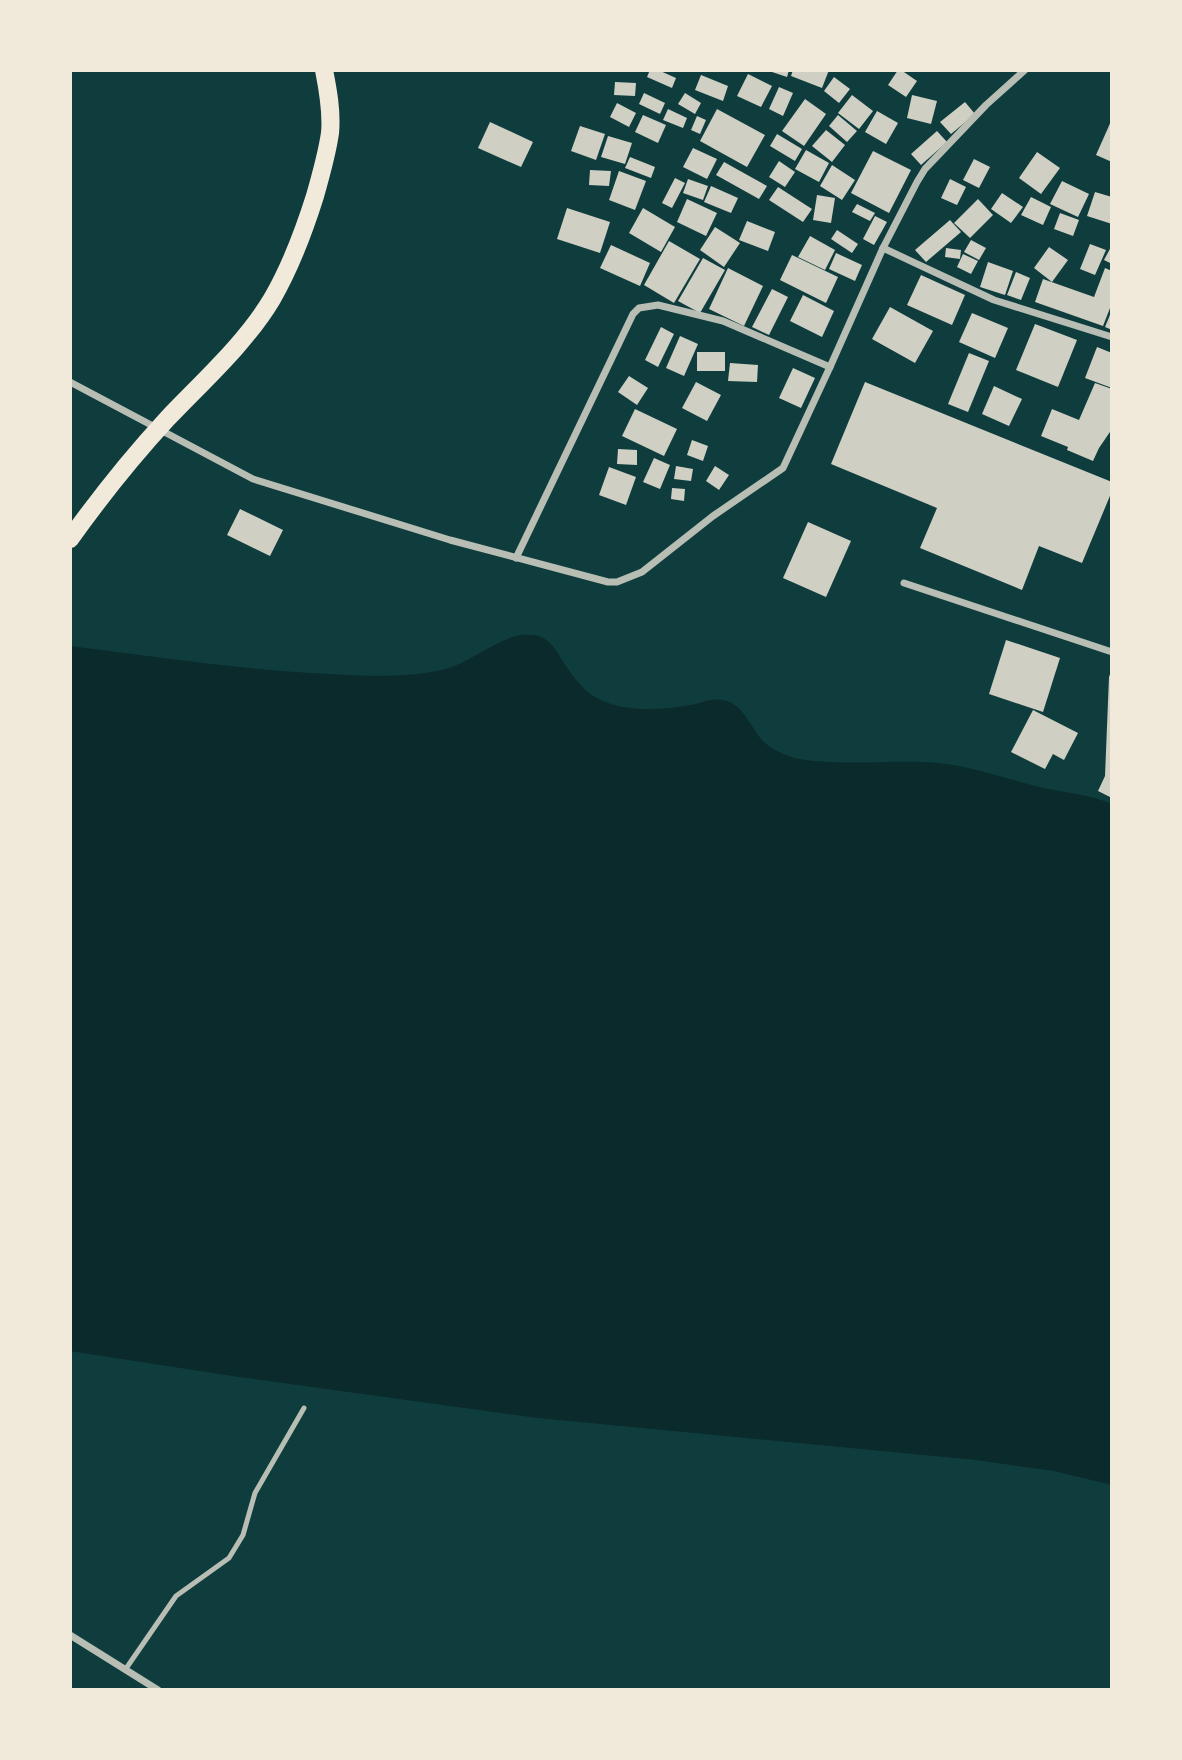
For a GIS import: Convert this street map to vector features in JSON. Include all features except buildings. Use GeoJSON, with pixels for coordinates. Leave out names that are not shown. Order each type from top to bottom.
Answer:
{"type":"FeatureCollection","features":[{"type":"Feature","properties":{"kind":"main road"},"geometry":{"type":"LineString","coordinates":[[70,539],[95,503],[158,429],[250,330],[271,300],[293,259],[323,169],[330,132],[329,95],[324,70]]}},
{"type":"Feature","properties":{"kind":"street"},"geometry":{"type":"LineString","coordinates":[[70,382],[253,479],[450,540],[608,582],[617,582],[642,572],[713,516],[783,468],[883,247],[925,169],[986,105],[1025,70]]}},
{"type":"Feature","properties":{"kind":"street"},"geometry":{"type":"LineString","coordinates":[[883,247],[994,300],[1112,337]]}},
{"type":"Feature","properties":{"kind":"street"},"geometry":{"type":"LineString","coordinates":[[516,558],[633,314],[639,307],[658,305],[723,321],[830,367]]}},
{"type":"Feature","properties":{"kind":"street"},"geometry":{"type":"LineString","coordinates":[[904,583],[1112,652]]}},
{"type":"Feature","properties":{"kind":"street"},"geometry":{"type":"LineString","coordinates":[[70,1634],[158,1690]]}},
{"type":"Feature","properties":{"kind":"lane"},"geometry":{"type":"LineString","coordinates":[[125,1670],[176,1596],[229,1558],[243,1535],[255,1493],[304,1408]]}},
{"type":"Feature","properties":{"kind":"water"},"geometry":{"type":"Polygon","coordinates":[[[520,635],[536,635],[548,641],[582,686],[608,703],[631,708],[656,709],[714,700],[729,702],[741,710],[765,743],[794,758],[857,763],[937,763],[1112,804],[1112,1485],[1054,1471],[976,1460],[538,1418],[70,1351],[70,646],[200,663],[386,676],[452,667],[500,642],[520,635]]]}}]}
